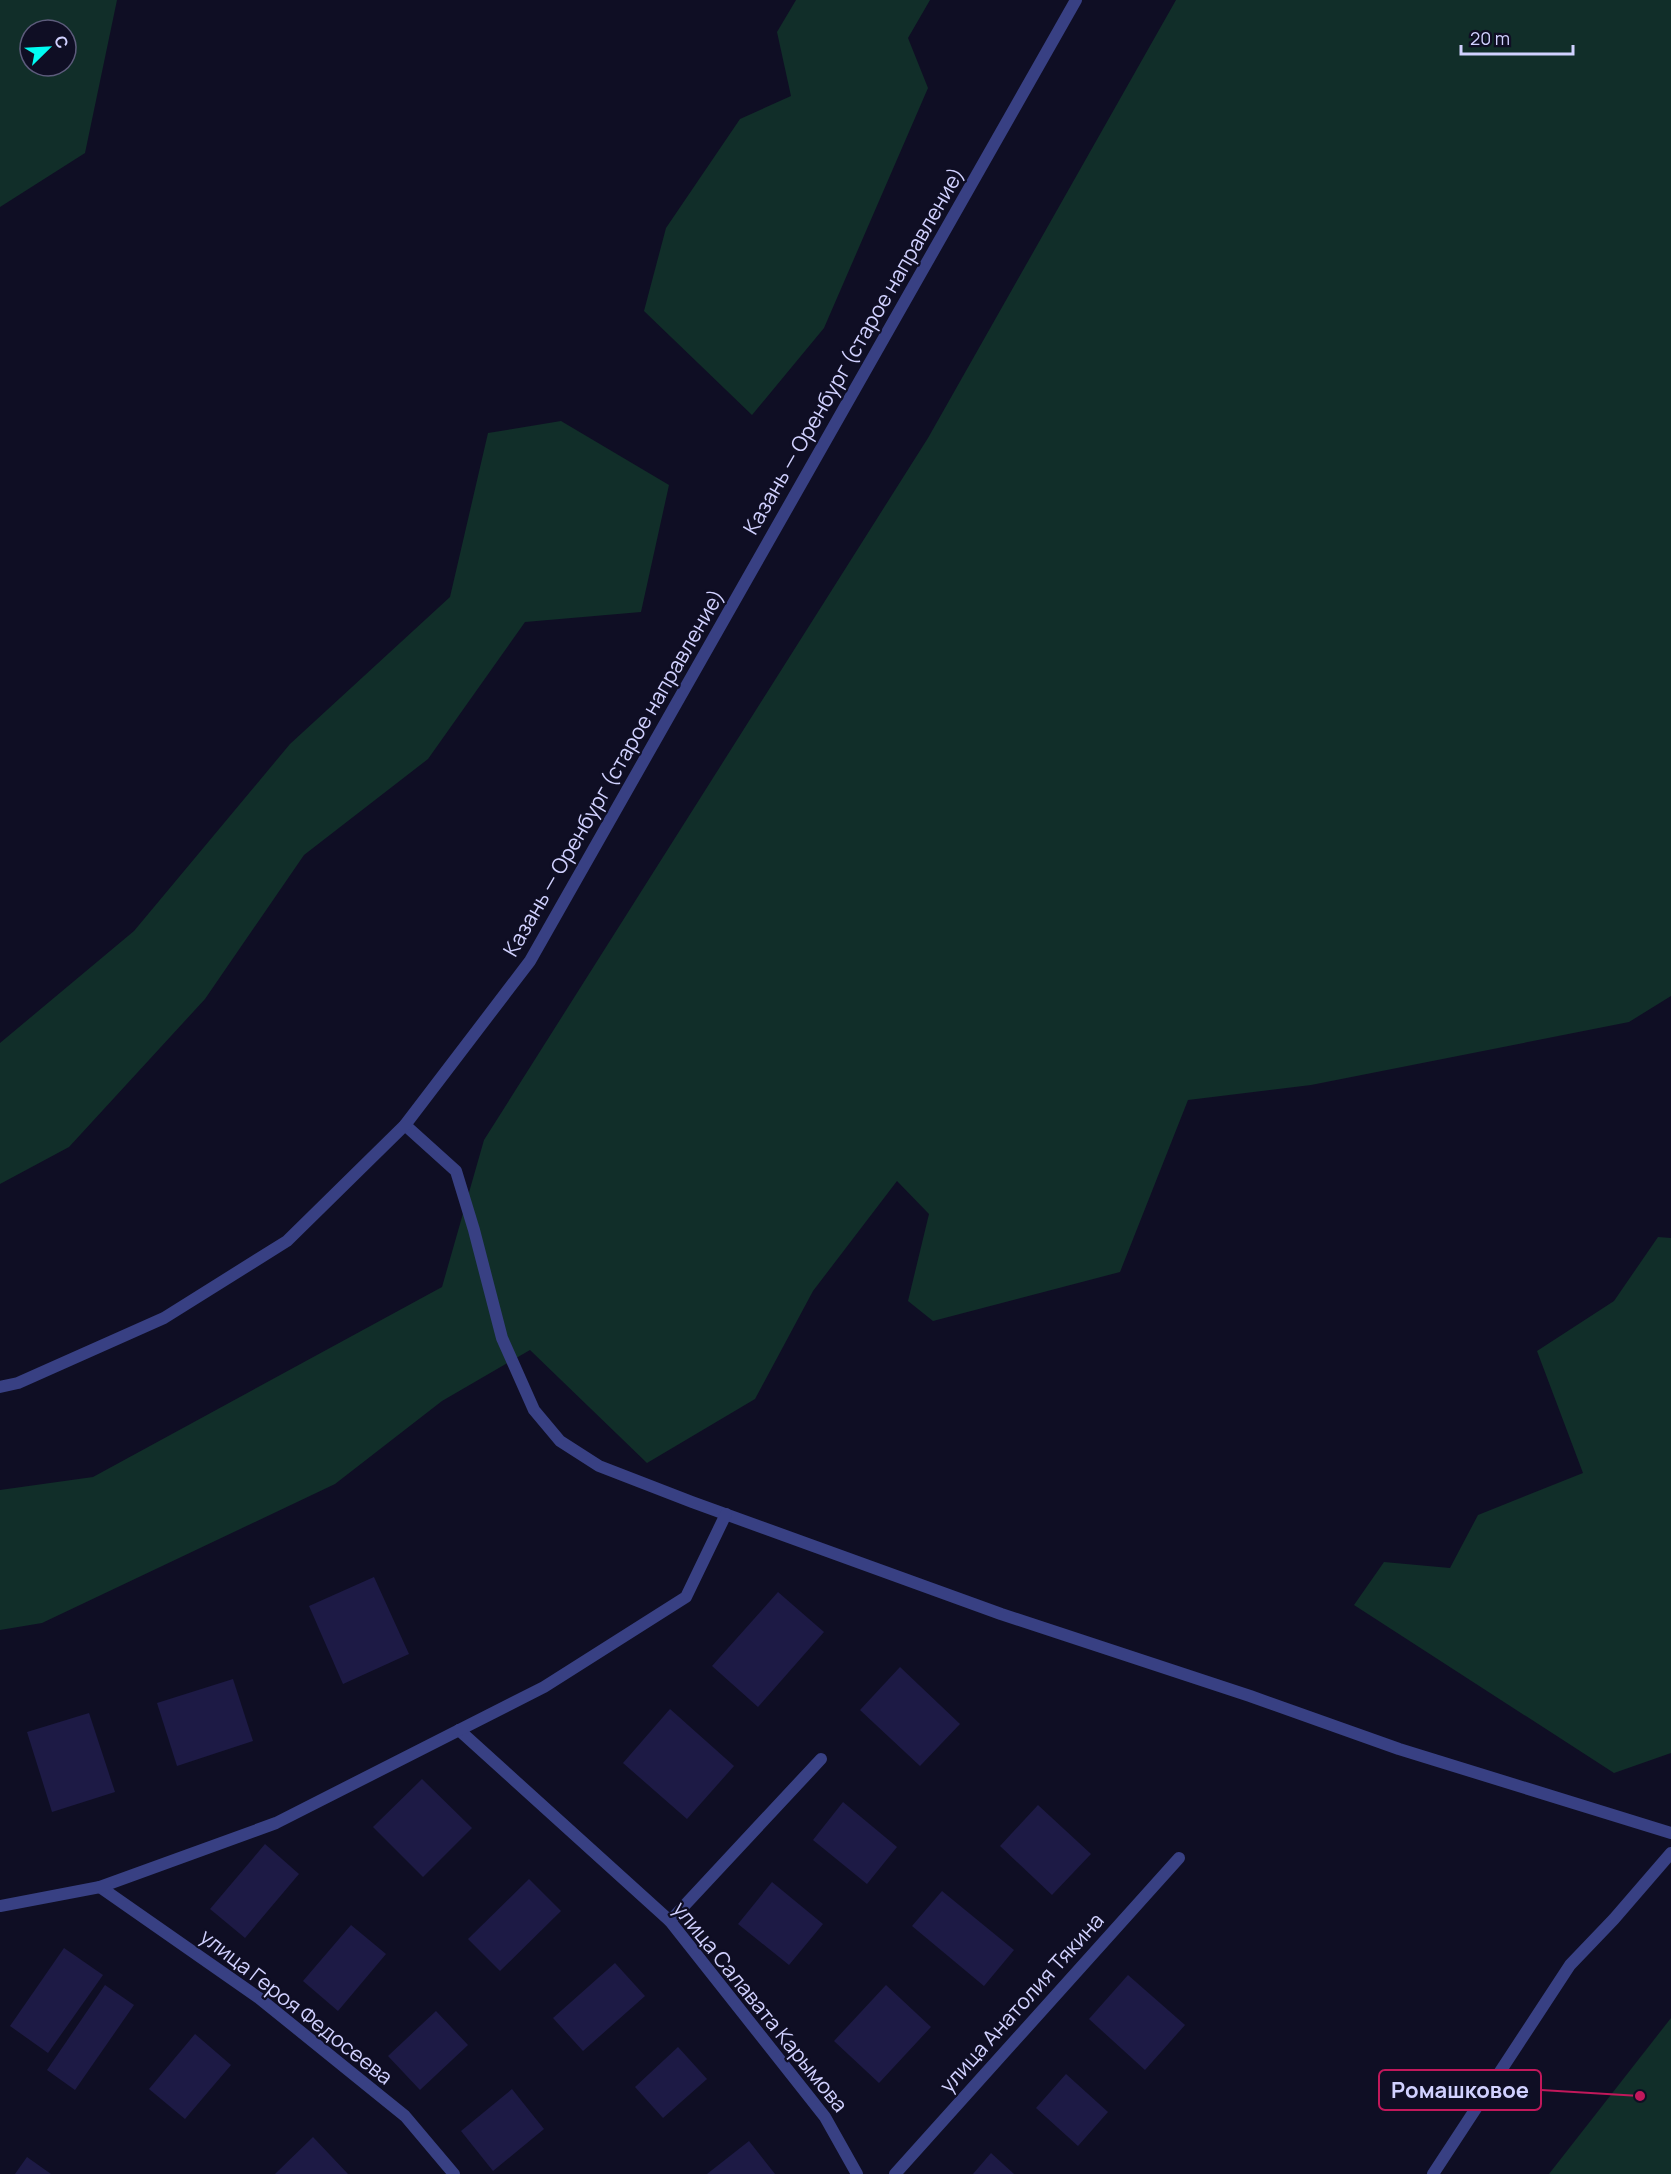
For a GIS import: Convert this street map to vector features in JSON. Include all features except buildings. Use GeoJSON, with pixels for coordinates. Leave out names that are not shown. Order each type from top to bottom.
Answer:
{"type":"FeatureCollection","features":[{"type":"Feature","properties":{"kind":"street","name":"Казань — Оренбург (старое направление)"},"geometry":{"type":"LineString","coordinates":[[0,1388],[18,1383],[164,1318],[287,1241],[405,1125],[530,961],[1076,0]]}},
{"type":"Feature","properties":{"kind":"street"},"geometry":{"type":"LineString","coordinates":[[405,1125],[456,1171],[502,1338],[534,1410],[560,1441],[599,1466],[1001,1614],[1239,1692],[1399,1749],[1671,1833]]}},
{"type":"Feature","properties":{"kind":"street"},"geometry":{"type":"LineString","coordinates":[[0,1906],[100,1887],[276,1823],[544,1687],[686,1597],[726,1514]]}},
{"type":"Feature","properties":{"kind":"street","name":"улица Салавата Карымова"},"geometry":{"type":"LineString","coordinates":[[459,1730],[670,1921],[825,2117],[857,2174]]}},
{"type":"Feature","properties":{"kind":"street"},"geometry":{"type":"LineString","coordinates":[[670,1921],[821,1759]]}},
{"type":"Feature","properties":{"kind":"street"},"geometry":{"type":"LineString","coordinates":[[1433,2174],[1570,1965],[1614,1919],[1671,1853]]}},
{"type":"Feature","properties":{"kind":"street","name":"улица Анатолия Тякина"},"geometry":{"type":"LineString","coordinates":[[895,2174],[1179,1858]]}},
{"type":"Feature","properties":{"kind":"street","name":"улица Героя Федосеева"},"geometry":{"type":"LineString","coordinates":[[100,1887],[259,1998],[405,2116],[454,2174]]}},
{"type":"Feature","properties":{"kind":"green space"},"geometry":{"type":"Polygon","coordinates":[[[0,0],[117,0],[85,153],[0,207],[0,0]]]}},
{"type":"Feature","properties":{"kind":"green space"},"geometry":{"type":"Polygon","coordinates":[[[796,0],[930,0],[908,38],[928,88],[824,328],[752,415],[644,311],[666,228],[740,119],[791,96],[777,32],[796,0]]]}},
{"type":"Feature","properties":{"kind":"green space"},"geometry":{"type":"Polygon","coordinates":[[[1176,0],[1671,0],[1671,996],[1629,1022],[1311,1085],[1188,1100],[1120,1272],[933,1321],[908,1301],[929,1214],[897,1181],[813,1291],[755,1399],[647,1463],[530,1350],[442,1401],[335,1484],[42,1623],[0,1630],[0,1490],[93,1477],[442,1287],[484,1140],[928,438],[1176,0]]]}},
{"type":"Feature","properties":{"kind":"green space"},"geometry":{"type":"Polygon","coordinates":[[[561,421],[669,485],[641,612],[525,622],[428,759],[304,855],[205,999],[69,1147],[0,1184],[0,1043],[134,931],[290,744],[450,597],[488,433],[561,421]]]}},
{"type":"Feature","properties":{"kind":"green space"},"geometry":{"type":"Polygon","coordinates":[[[1658,1237],[1671,1238],[1671,1753],[1614,1773],[1354,1605],[1384,1562],[1450,1568],[1478,1515],[1583,1473],[1537,1351],[1614,1301],[1658,1237]]]}},
{"type":"Feature","properties":{"kind":"green space"},"geometry":{"type":"Polygon","coordinates":[[[1671,2018],[1671,2174],[1549,2174],[1671,2018]]]}},
{"type":"Feature","properties":{"kind":"place","name":"Ромашковое"},"geometry":{"type":"Point","coordinates":[1640,2096]}}]}
